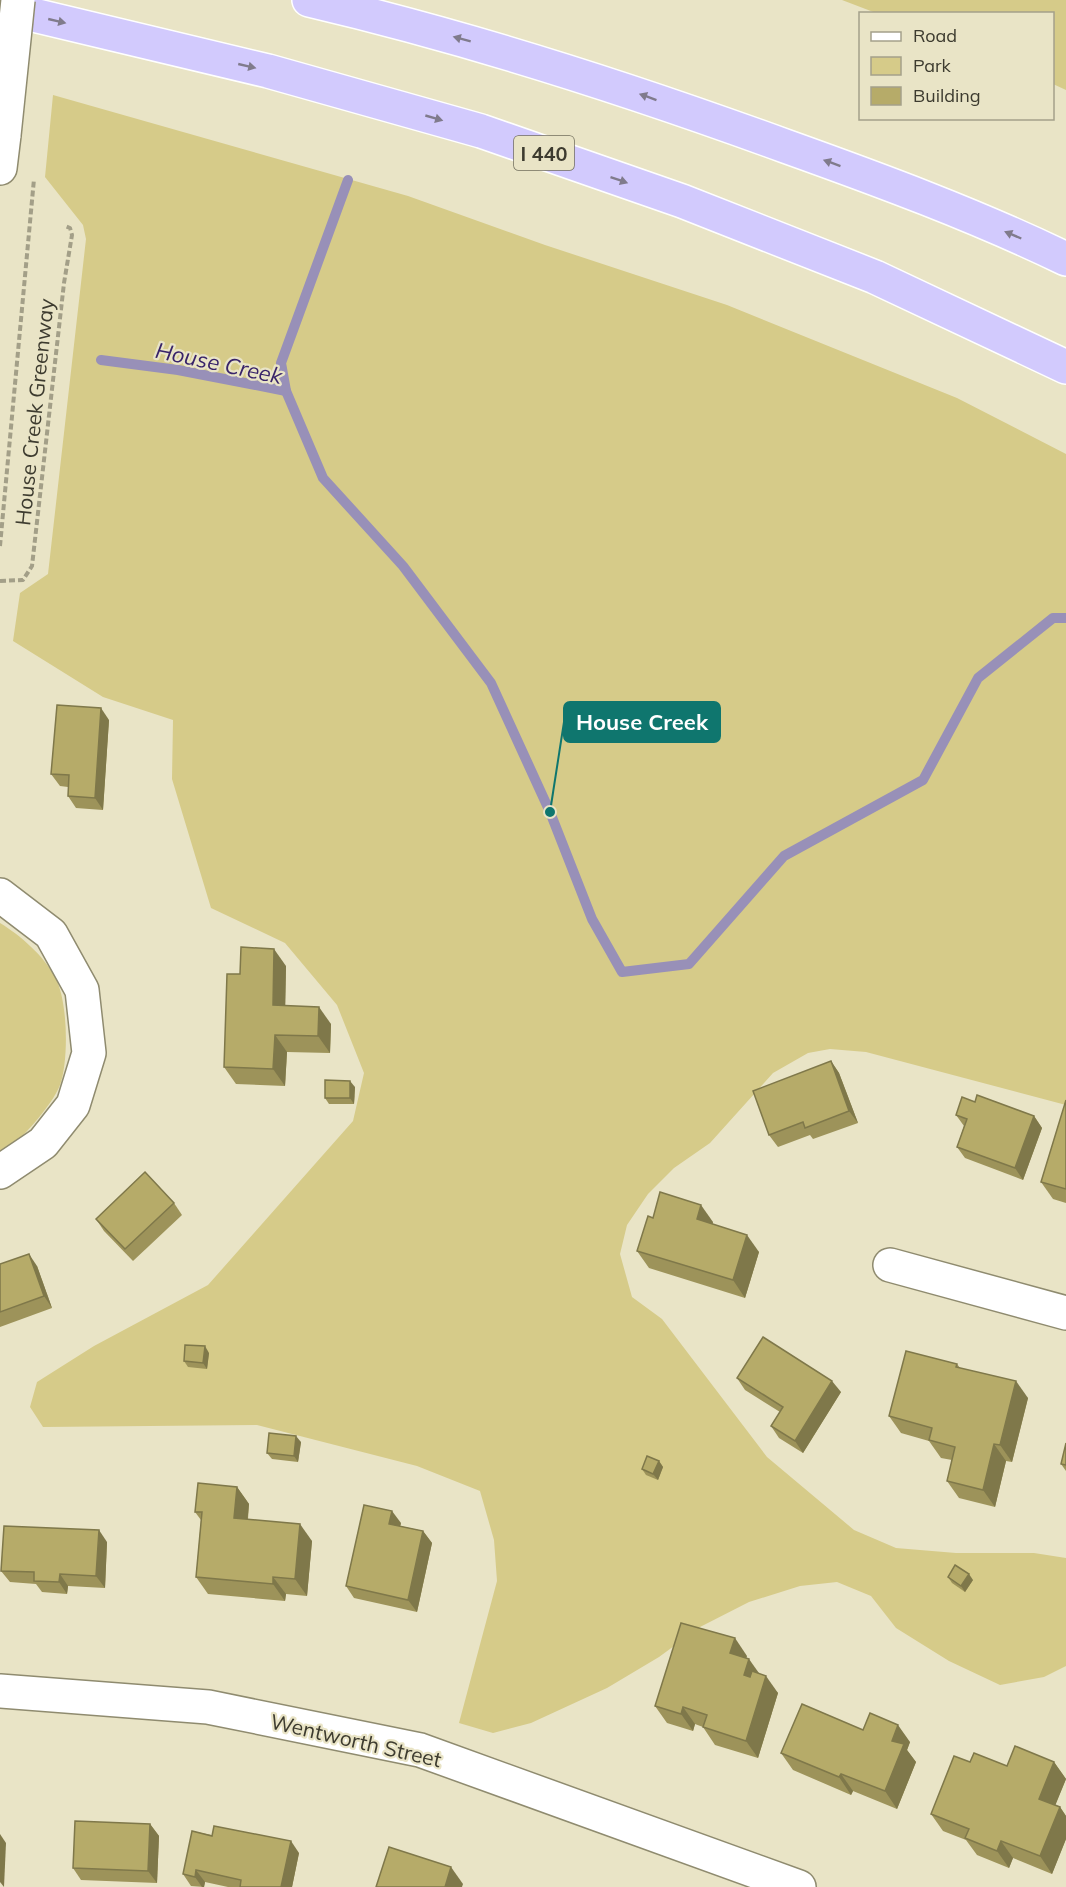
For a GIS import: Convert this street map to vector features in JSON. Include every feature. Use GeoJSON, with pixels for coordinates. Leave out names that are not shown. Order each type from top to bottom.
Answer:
{"type":"FeatureCollection","features":[{"type":"Feature","properties":{"kind":"highway"},"geometry":{"type":"LineString","coordinates":[[309,0],[502,50],[634,92],[907,190],[1066,259]]}},
{"type":"Feature","properties":{"kind":"highway","name":"I 440"},"geometry":{"type":"LineString","coordinates":[[0,7],[268,70],[481,132],[682,201],[875,277],[1066,367]]}},
{"type":"Feature","properties":{"kind":"street"},"geometry":{"type":"LineString","coordinates":[[0,168],[18,0]]}},
{"type":"Feature","properties":{"kind":"street"},"geometry":{"type":"LineString","coordinates":[[0,895],[51,934],[82,990],[88,1053],[73,1105],[43,1143],[0,1172]]}},
{"type":"Feature","properties":{"kind":"street"},"geometry":{"type":"LineString","coordinates":[[890,1265],[1066,1313]]}},
{"type":"Feature","properties":{"kind":"street","name":"Wentworth Street"},"geometry":{"type":"LineString","coordinates":[[0,1691],[207,1707],[420,1750],[799,1887]]}},
{"type":"Feature","properties":{"kind":"path","name":"House Creek Greenway"},"geometry":{"type":"LineString","coordinates":[[0,546],[34,176]]}},
{"type":"Feature","properties":{"kind":"path","name":"House Creek Greenway"},"geometry":{"type":"LineString","coordinates":[[0,581],[23,580],[32,566],[64,283],[72,235],[70,228],[64,225]]}},
{"type":"Feature","properties":{"kind":"green space"},"geometry":{"type":"Polygon","coordinates":[[[842,0],[1066,0],[1066,90],[1054,84],[1054,12],[873,12],[842,0]]]}},
{"type":"Feature","properties":{"kind":"green space"},"geometry":{"type":"Polygon","coordinates":[[[53,95],[408,196],[545,245],[727,305],[957,398],[1066,454],[1066,1105],[866,1052],[830,1049],[808,1053],[773,1073],[710,1143],[674,1168],[648,1194],[627,1225],[620,1254],[632,1297],[662,1319],[767,1457],[854,1530],[896,1548],[956,1553],[1034,1553],[1066,1558],[1066,1666],[1044,1677],[1000,1685],[949,1661],[896,1628],[871,1596],[837,1582],[800,1586],[749,1602],[700,1627],[659,1657],[607,1688],[531,1723],[493,1733],[459,1723],[497,1581],[494,1540],[480,1491],[417,1466],[257,1425],[43,1427],[30,1407],[37,1382],[94,1346],[208,1285],[353,1121],[364,1073],[337,1005],[285,943],[211,908],[172,779],[173,720],[103,697],[13,641],[20,593],[48,574],[86,239],[83,225],[45,177],[53,95]]]}},
{"type":"Feature","properties":{"kind":"green space"},"geometry":{"type":"Polygon","coordinates":[[[0,923],[31,947],[45,961],[55,977],[63,1000],[66,1046],[63,1074],[56,1093],[43,1113],[25,1133],[0,1154],[0,923]]]}},
{"type":"Feature","properties":{"kind":"building"},"geometry":{"type":"Polygon","coordinates":[[[57,705],[101,708],[95,798],[68,796],[69,775],[51,774],[57,705]]]}},
{"type":"Feature","properties":{"kind":"building"},"geometry":{"type":"Polygon","coordinates":[[[241,947],[274,949],[273,1005],[319,1007],[318,1036],[275,1035],[273,1069],[224,1067],[227,974],[240,974],[241,947]]]}},
{"type":"Feature","properties":{"kind":"building"},"geometry":{"type":"Polygon","coordinates":[[[831,1061],[849,1111],[805,1128],[803,1122],[769,1135],[753,1091],[831,1061]]]}},
{"type":"Feature","properties":{"kind":"building"},"geometry":{"type":"Polygon","coordinates":[[[325,1080],[350,1081],[350,1098],[325,1098],[325,1080]]]}},
{"type":"Feature","properties":{"kind":"building"},"geometry":{"type":"Polygon","coordinates":[[[977,1095],[1034,1116],[1015,1168],[957,1147],[967,1119],[956,1115],[962,1097],[975,1102],[977,1095]]]}},
{"type":"Feature","properties":{"kind":"building"},"geometry":{"type":"Polygon","coordinates":[[[1066,1100],[1066,1189],[1041,1182],[1066,1100]]]}},
{"type":"Feature","properties":{"kind":"building"},"geometry":{"type":"Polygon","coordinates":[[[145,1172],[174,1203],[125,1249],[96,1219],[145,1172]]]}},
{"type":"Feature","properties":{"kind":"building"},"geometry":{"type":"Polygon","coordinates":[[[660,1192],[701,1205],[697,1219],[747,1235],[733,1280],[637,1251],[648,1216],[653,1218],[660,1192]]]}},
{"type":"Feature","properties":{"kind":"building"},"geometry":{"type":"Polygon","coordinates":[[[29,1254],[44,1296],[0,1312],[0,1264],[29,1254]]]}},
{"type":"Feature","properties":{"kind":"building"},"geometry":{"type":"Polygon","coordinates":[[[763,1337],[832,1381],[795,1441],[771,1426],[783,1407],[737,1378],[763,1337]]]}},
{"type":"Feature","properties":{"kind":"building"},"geometry":{"type":"Polygon","coordinates":[[[185,1345],[205,1346],[203,1363],[184,1361],[185,1345]]]}},
{"type":"Feature","properties":{"kind":"building"},"geometry":{"type":"Polygon","coordinates":[[[906,1351],[957,1364],[956,1367],[1016,1381],[1000,1445],[994,1444],[983,1490],[947,1481],[955,1447],[929,1440],[932,1428],[889,1416],[906,1351]]]}},
{"type":"Feature","properties":{"kind":"building"},"geometry":{"type":"Polygon","coordinates":[[[269,1433],[296,1436],[294,1456],[267,1453],[269,1433]]]}},
{"type":"Feature","properties":{"kind":"building"},"geometry":{"type":"Polygon","coordinates":[[[1066,1443],[1066,1465],[1061,1464],[1066,1443]]]}},
{"type":"Feature","properties":{"kind":"building"},"geometry":{"type":"Polygon","coordinates":[[[647,1456],[659,1461],[653,1474],[642,1469],[647,1456]]]}},
{"type":"Feature","properties":{"kind":"building"},"geometry":{"type":"Polygon","coordinates":[[[198,1483],[237,1487],[234,1518],[300,1524],[295,1579],[273,1577],[273,1584],[196,1577],[202,1512],[195,1512],[198,1483]]]}},
{"type":"Feature","properties":{"kind":"building"},"geometry":{"type":"Polygon","coordinates":[[[364,1505],[392,1511],[389,1524],[423,1531],[408,1600],[346,1586],[364,1505]]]}},
{"type":"Feature","properties":{"kind":"building"},"geometry":{"type":"Polygon","coordinates":[[[4,1526],[99,1530],[96,1576],[60,1574],[59,1582],[34,1581],[34,1572],[1,1571],[4,1526]]]}},
{"type":"Feature","properties":{"kind":"building"},"geometry":{"type":"Polygon","coordinates":[[[955,1565],[969,1574],[961,1586],[948,1577],[955,1565]]]}},
{"type":"Feature","properties":{"kind":"building"},"geometry":{"type":"Polygon","coordinates":[[[681,1623],[735,1638],[730,1653],[749,1659],[744,1675],[750,1677],[752,1671],[766,1676],[746,1741],[703,1727],[707,1715],[683,1707],[681,1714],[655,1706],[681,1623]]]}},
{"type":"Feature","properties":{"kind":"building"},"geometry":{"type":"Polygon","coordinates":[[[802,1704],[863,1730],[870,1713],[898,1725],[892,1741],[904,1744],[885,1791],[841,1774],[839,1777],[781,1753],[802,1704]]]}},
{"type":"Feature","properties":{"kind":"building"},"geometry":{"type":"Polygon","coordinates":[[[1015,1746],[1054,1762],[1039,1799],[1060,1807],[1040,1856],[1001,1841],[997,1851],[965,1838],[969,1829],[931,1814],[954,1756],[970,1762],[974,1753],[1007,1766],[1015,1746]]]}},
{"type":"Feature","properties":{"kind":"building"},"geometry":{"type":"Polygon","coordinates":[[[75,1821],[150,1824],[148,1871],[73,1868],[75,1821]]]}},
{"type":"Feature","properties":{"kind":"building"},"geometry":{"type":"Polygon","coordinates":[[[214,1826],[291,1841],[281,1887],[240,1887],[241,1880],[196,1870],[195,1877],[183,1874],[192,1831],[212,1836],[214,1826]]]}},
{"type":"Feature","properties":{"kind":"building"},"geometry":{"type":"Polygon","coordinates":[[[389,1847],[451,1867],[445,1887],[376,1887],[389,1847]]]}},
{"type":"Feature","properties":{"kind":"waterway","name":"House Creek"},"geometry":{"type":"LineString","coordinates":[[348,180],[281,363],[286,391],[323,478],[403,566],[491,683],[550,812],[592,919],[622,972],[689,964],[784,856],[923,780],[978,678],[1053,618],[1066,618]]}},
{"type":"Feature","properties":{"kind":"waterway","name":"House Creek"},"geometry":{"type":"LineString","coordinates":[[101,360],[178,370],[286,391]]}},
{"type":"Feature","properties":{"kind":"place","name":"House Creek"},"geometry":{"type":"Point","coordinates":[550,812]}}]}
